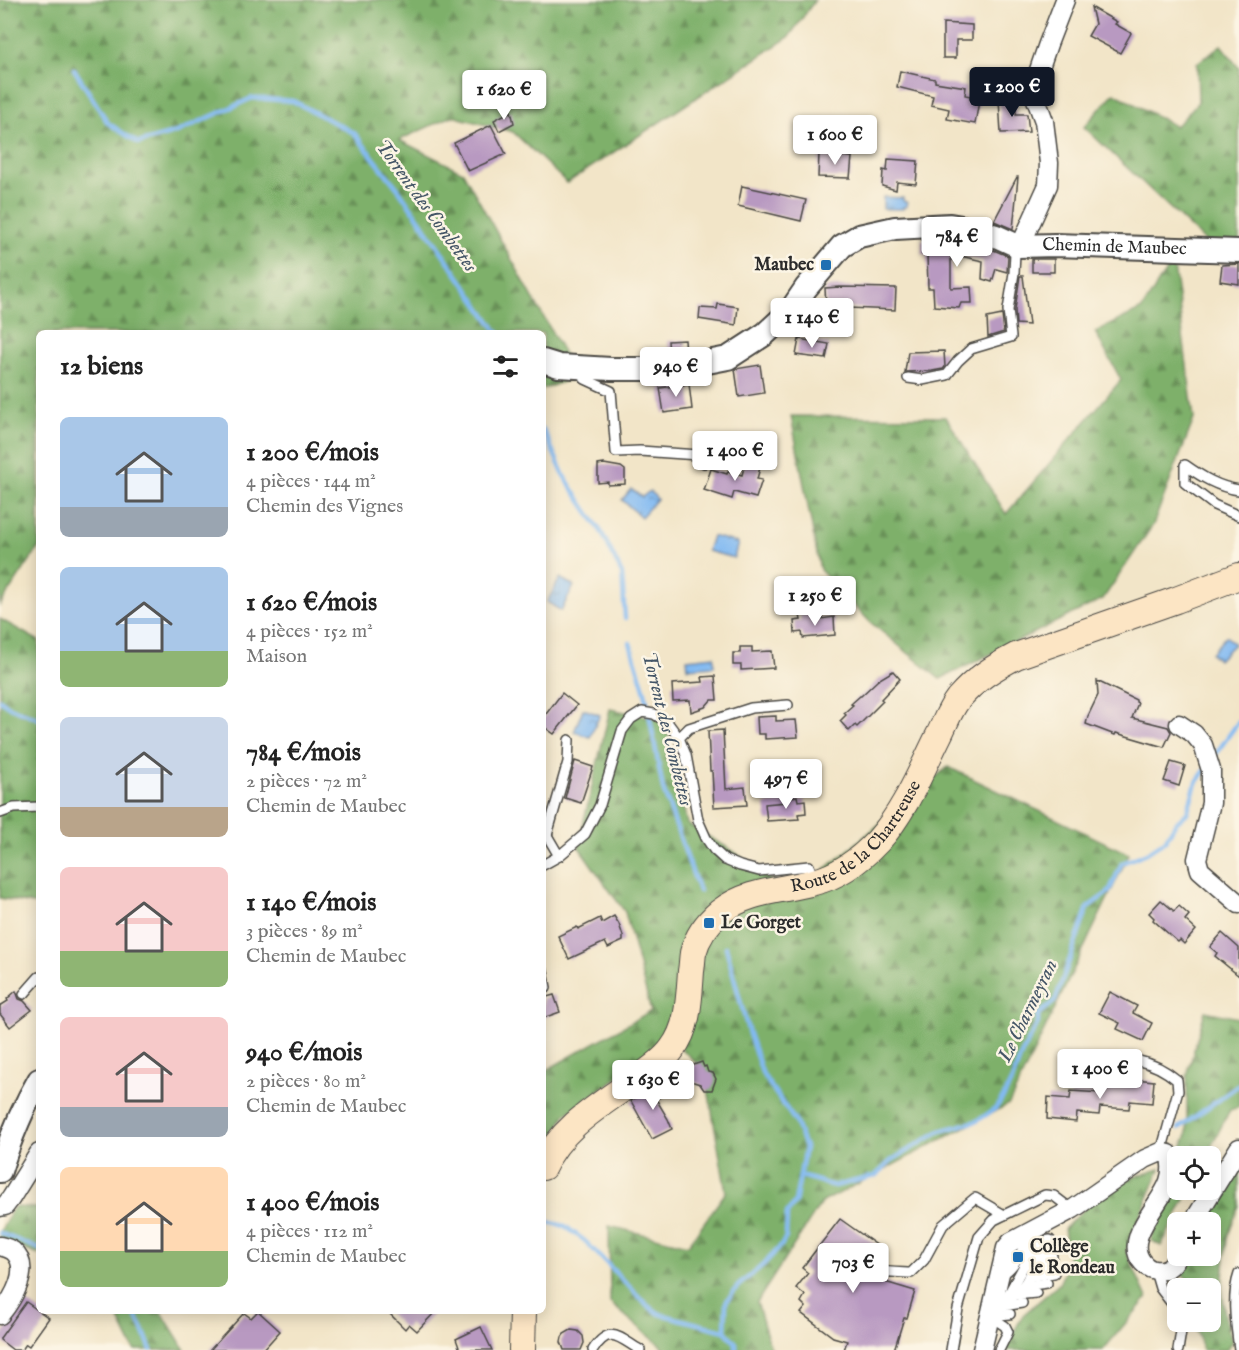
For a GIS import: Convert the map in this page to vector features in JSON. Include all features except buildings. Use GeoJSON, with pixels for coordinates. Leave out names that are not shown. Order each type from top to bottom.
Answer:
{"type":"FeatureCollection","features":[{"type":"Feature","properties":{"kind":"main road","name":"Route de la Chartreuse"},"geometry":{"type":"LineString","coordinates":[[546,1160],[556,1144],[586,1115],[649,1071],[672,1050],[682,1032],[687,1013],[693,954],[701,933],[709,923],[744,898],[769,890],[815,882],[835,874],[866,853],[895,820],[956,702],[969,687],[992,668],[1026,652],[1239,576]]}},
{"type":"Feature","properties":{"kind":"main road"},"geometry":{"type":"LineString","coordinates":[[522,1350],[523,1314]]}},
{"type":"Feature","properties":{"kind":"street"},"geometry":{"type":"LineString","coordinates":[[1018,246],[1023,240],[1048,185],[1049,164],[1044,121],[1034,94],[1036,79],[1065,0]]}},
{"type":"Feature","properties":{"kind":"street","name":"Chemin de Maubec"},"geometry":{"type":"LineString","coordinates":[[546,363],[584,368],[660,368],[728,358],[765,334],[783,318],[842,246],[859,236],[896,228],[951,225],[996,236],[1018,246],[1055,245],[1239,251]]}},
{"type":"Feature","properties":{"kind":"street"},"geometry":{"type":"LineString","coordinates":[[1179,724],[1194,734],[1203,746],[1211,770],[1211,803],[1197,859],[1200,870],[1239,904]]}},
{"type":"Feature","properties":{"kind":"street"},"geometry":{"type":"LineString","coordinates":[[0,1171],[16,1126],[36,1085]]}},
{"type":"Feature","properties":{"kind":"street"},"geometry":{"type":"LineString","coordinates":[[1199,1212],[1239,1148]]}},
{"type":"Feature","properties":{"kind":"street"},"geometry":{"type":"LineString","coordinates":[[982,1350],[996,1311],[999,1276],[1006,1248],[1011,1242],[1032,1252],[1071,1209],[1145,1159],[1161,1152],[1169,1154],[1171,1161],[1169,1184],[1139,1234],[1136,1249],[1138,1258],[1146,1267],[1155,1271],[1167,1269],[1170,1266]]}},
{"type":"Feature","properties":{"kind":"street"},"geometry":{"type":"LineString","coordinates":[[0,1207],[11,1198],[36,1158]]}},
{"type":"Feature","properties":{"kind":"street"},"geometry":{"type":"LineString","coordinates":[[0,1315],[20,1280],[22,1269],[19,1261],[7,1248]]}},
{"type":"Feature","properties":{"kind":"lane"},"geometry":{"type":"LineString","coordinates":[[908,378],[922,380],[947,375],[971,349],[1011,337],[1008,310],[1015,252],[1018,246]]}},
{"type":"Feature","properties":{"kind":"lane"},"geometry":{"type":"LineString","coordinates":[[584,368],[585,379],[611,391],[616,452],[640,451],[698,455],[704,463]]}},
{"type":"Feature","properties":{"kind":"lane"},"geometry":{"type":"LineString","coordinates":[[1239,490],[1227,488],[1203,478],[1185,465],[1185,483],[1214,505],[1239,516]]}},
{"type":"Feature","properties":{"kind":"lane"},"geometry":{"type":"LineString","coordinates":[[679,738],[689,728],[751,708],[788,705]]}},
{"type":"Feature","properties":{"kind":"lane"},"geometry":{"type":"LineString","coordinates":[[546,863],[585,834],[600,805],[621,731],[631,718],[642,712],[654,714],[668,723],[679,738],[686,755],[698,820],[714,850],[725,860],[759,871],[809,866],[815,882]]}},
{"type":"Feature","properties":{"kind":"lane"},"geometry":{"type":"LineString","coordinates":[[546,829],[568,762],[569,740]]}},
{"type":"Feature","properties":{"kind":"lane"},"geometry":{"type":"LineString","coordinates":[[0,813],[14,808],[36,807]]}},
{"type":"Feature","properties":{"kind":"lane"},"geometry":{"type":"LineString","coordinates":[[546,834],[558,856]]}},
{"type":"Feature","properties":{"kind":"lane"},"geometry":{"type":"LineString","coordinates":[[24,994],[36,980]]}},
{"type":"Feature","properties":{"kind":"lane"},"geometry":{"type":"LineString","coordinates":[[1087,1058],[1125,1058],[1149,1063],[1166,1071],[1177,1080],[1178,1091],[1161,1152]]}},
{"type":"Feature","properties":{"kind":"lane"},"geometry":{"type":"LineString","coordinates":[[951,1350],[957,1310],[980,1237],[994,1220],[1045,1195],[1054,1196],[1071,1209]]}},
{"type":"Feature","properties":{"kind":"lane"},"geometry":{"type":"LineString","coordinates":[[856,1261],[866,1268],[911,1273],[924,1260],[944,1225],[975,1198],[1004,1215]]}},
{"type":"Feature","properties":{"kind":"lane"},"geometry":{"type":"LineString","coordinates":[[1032,1252],[1052,1256]]}},
{"type":"Feature","properties":{"kind":"lane"},"geometry":{"type":"LineString","coordinates":[[1032,1252],[1052,1256]]}},
{"type":"Feature","properties":{"kind":"lane"},"geometry":{"type":"LineString","coordinates":[[1032,1252],[1052,1256]]}},
{"type":"Feature","properties":{"kind":"lane"},"geometry":{"type":"LineString","coordinates":[[996,1311],[1024,1286],[1032,1252]]}},
{"type":"Feature","properties":{"kind":"lane"},"geometry":{"type":"LineString","coordinates":[[996,1311],[1032,1252]]}},
{"type":"Feature","properties":{"kind":"lane"},"geometry":{"type":"LineString","coordinates":[[1155,1271],[1160,1287],[1167,1297]]}},
{"type":"Feature","properties":{"kind":"lane"},"geometry":{"type":"LineString","coordinates":[[1239,1274],[1236,1297],[1239,1349]]}},
{"type":"Feature","properties":{"kind":"lane"},"geometry":{"type":"LineString","coordinates":[[1024,1286],[1047,1282]]}},
{"type":"Feature","properties":{"kind":"lane"},"geometry":{"type":"LineString","coordinates":[[1015,1295],[1036,1293]]}},
{"type":"Feature","properties":{"kind":"lane"},"geometry":{"type":"LineString","coordinates":[[996,1311],[1022,1304]]}},
{"type":"Feature","properties":{"kind":"lane"},"geometry":{"type":"LineString","coordinates":[[996,1311],[1010,1314]]}},
{"type":"Feature","properties":{"kind":"lane"},"geometry":{"type":"LineString","coordinates":[[996,1311],[1008,1332],[999,1350]]}},
{"type":"Feature","properties":{"kind":"lane"},"geometry":{"type":"LineString","coordinates":[[1178,1350],[1181,1332]]}},
{"type":"Feature","properties":{"kind":"lane"},"geometry":{"type":"LineString","coordinates":[[593,1350],[606,1335],[613,1335],[640,1350]]}},
{"type":"Feature","properties":{"kind":"green space"},"geometry":{"type":"Polygon","coordinates":[[[0,0],[815,0],[789,37],[567,183],[513,132],[452,116],[399,140],[463,172],[577,377],[546,388],[546,330],[36,330],[36,551],[0,605],[0,0]]]}},
{"type":"Feature","properties":{"kind":"green space"},"geometry":{"type":"Polygon","coordinates":[[[1221,45],[1239,68],[1239,245],[1209,245],[1084,127],[1114,93],[1175,126],[1198,102],[1197,63],[1221,45]]]}},
{"type":"Feature","properties":{"kind":"green space"},"geometry":{"type":"Polygon","coordinates":[[[1173,259],[1194,419],[1153,525],[1103,599],[940,679],[870,622],[820,570],[791,416],[946,417],[1006,514],[1121,380],[1095,332],[1142,309],[1173,259]]]}},
{"type":"Feature","properties":{"kind":"green space"},"geometry":{"type":"Polygon","coordinates":[[[0,619],[36,639],[36,904],[0,898],[0,619]]]}},
{"type":"Feature","properties":{"kind":"green space"},"geometry":{"type":"Polygon","coordinates":[[[610,709],[665,720],[687,824],[733,851],[793,896],[948,767],[1129,854],[1009,1104],[821,1203],[757,1302],[771,1350],[666,1350],[610,1303],[609,1226],[688,1245],[726,1192],[705,1071],[671,1039],[565,1115],[546,1151],[546,1070],[651,1011],[625,912],[578,846],[610,709]]]}},
{"type":"Feature","properties":{"kind":"green space"},"geometry":{"type":"Polygon","coordinates":[[[1205,1011],[1239,1018],[1239,1107],[1230,1110],[1211,1146],[1183,1146],[1187,1134],[1187,1075],[1205,1011]]]}},
{"type":"Feature","properties":{"kind":"green space"},"geometry":{"type":"Polygon","coordinates":[[[1239,1164],[1239,1205],[1227,1239],[1222,1287],[1225,1316],[1232,1341],[1226,1350],[1202,1350],[1197,1332],[1221,1332],[1221,1278],[1187,1278],[1181,1274],[1185,1266],[1221,1266],[1221,1212],[1211,1212],[1217,1200],[1221,1200],[1221,1192],[1239,1164]]]}},
{"type":"Feature","properties":{"kind":"green space"},"geometry":{"type":"Polygon","coordinates":[[[1160,1169],[1126,1251],[1147,1298],[1103,1350],[1004,1350],[1023,1315],[1059,1284],[1069,1262],[1064,1229],[1108,1185],[1160,1169]]]}},
{"type":"Feature","properties":{"kind":"green space"},"geometry":{"type":"Polygon","coordinates":[[[1167,1192],[1167,1200],[1185,1200],[1179,1212],[1167,1212],[1167,1234],[1161,1246],[1151,1240],[1167,1192]]]}},
{"type":"Feature","properties":{"kind":"green space"},"geometry":{"type":"Polygon","coordinates":[[[14,1207],[36,1208],[36,1254],[0,1240],[0,1232],[14,1207]]]}},
{"type":"Feature","properties":{"kind":"green space"},"geometry":{"type":"Polygon","coordinates":[[[116,1314],[163,1314],[185,1350],[134,1350],[116,1314]]]}},
{"type":"Feature","properties":{"kind":"water"},"geometry":{"type":"Polygon","coordinates":[[[883,197],[903,198],[903,201],[907,202],[906,207],[883,209],[883,197]]]}},
{"type":"Feature","properties":{"kind":"water"},"geometry":{"type":"Polygon","coordinates":[[[631,489],[642,497],[650,491],[657,499],[641,517],[622,500],[631,489]]]}},
{"type":"Feature","properties":{"kind":"water"},"geometry":{"type":"Polygon","coordinates":[[[712,536],[738,543],[734,558],[707,551],[712,536]]]}},
{"type":"Feature","properties":{"kind":"water"},"geometry":{"type":"Polygon","coordinates":[[[560,578],[574,586],[561,611],[547,602],[560,578]]]}},
{"type":"Feature","properties":{"kind":"water"},"geometry":{"type":"Polygon","coordinates":[[[1226,636],[1234,644],[1218,660],[1211,653],[1226,636]]]}},
{"type":"Feature","properties":{"kind":"water"},"geometry":{"type":"Polygon","coordinates":[[[714,656],[714,666],[688,668],[687,659],[714,656]]]}},
{"type":"Feature","properties":{"kind":"water"},"geometry":{"type":"Polygon","coordinates":[[[583,709],[600,715],[590,737],[574,732],[583,709]]]}},
{"type":"Feature","properties":{"kind":"waterway","name":"Torrent des Combettes"},"geometry":{"type":"LineString","coordinates":[[74,69],[108,123],[138,143],[177,132],[252,98],[293,101],[354,133],[399,190],[496,330]]}},
{"type":"Feature","properties":{"kind":"waterway","name":"Torrent des Combettes"},"geometry":{"type":"LineString","coordinates":[[546,436],[564,476],[602,533],[622,574],[625,618]]}},
{"type":"Feature","properties":{"kind":"waterway","name":"Torrent des Combettes"},"geometry":{"type":"LineString","coordinates":[[630,643],[645,692],[663,789],[699,891]]}},
{"type":"Feature","properties":{"kind":"waterway"},"geometry":{"type":"LineString","coordinates":[[0,700],[10,707],[36,718]]}},
{"type":"Feature","properties":{"kind":"waterway","name":"Le Charmeyran"},"geometry":{"type":"LineString","coordinates":[[1213,758],[1239,721]]}},
{"type":"Feature","properties":{"kind":"waterway","name":"Le Charmeyran"},"geometry":{"type":"LineString","coordinates":[[823,1183],[835,1186],[875,1176],[892,1160],[940,1131],[977,1121],[995,1109],[1013,1078],[1022,1053],[1038,1023],[1038,1015],[1055,1001],[1088,907],[1109,892],[1122,863],[1147,853],[1165,841],[1175,824],[1187,813],[1196,783],[1205,770]]}},
{"type":"Feature","properties":{"kind":"waterway","name":"Torrent des Combettes"},"geometry":{"type":"LineString","coordinates":[[726,947],[749,1034],[763,1075],[795,1121],[805,1147],[800,1176]]}},
{"type":"Feature","properties":{"kind":"waterway"},"geometry":{"type":"LineString","coordinates":[[1179,1128],[1239,1085]]}},
{"type":"Feature","properties":{"kind":"waterway","name":"Le Charmeyran"},"geometry":{"type":"LineString","coordinates":[[736,1350],[736,1343],[725,1331],[726,1302],[738,1286],[781,1246],[786,1237],[787,1213],[795,1203],[800,1176],[822,1182]]}},
{"type":"Feature","properties":{"kind":"waterway"},"geometry":{"type":"LineString","coordinates":[[546,1222],[565,1226],[585,1241],[649,1307],[660,1314],[725,1331]]}},
{"type":"Feature","properties":{"kind":"waterway"},"geometry":{"type":"LineString","coordinates":[[0,1233],[36,1248]]}},
{"type":"Feature","properties":{"kind":"waterway"},"geometry":{"type":"LineString","coordinates":[[135,1314],[151,1350]]}},
{"type":"Feature","properties":{"kind":"place","name":"Maubec"},"geometry":{"type":"Point","coordinates":[826,265]}},
{"type":"Feature","properties":{"kind":"place","name":"Le Gorget"},"geometry":{"type":"Point","coordinates":[709,923]}},
{"type":"Feature","properties":{"kind":"place","name":"Collège le Rondeau"},"geometry":{"type":"Point","coordinates":[1018,1257]}}]}
